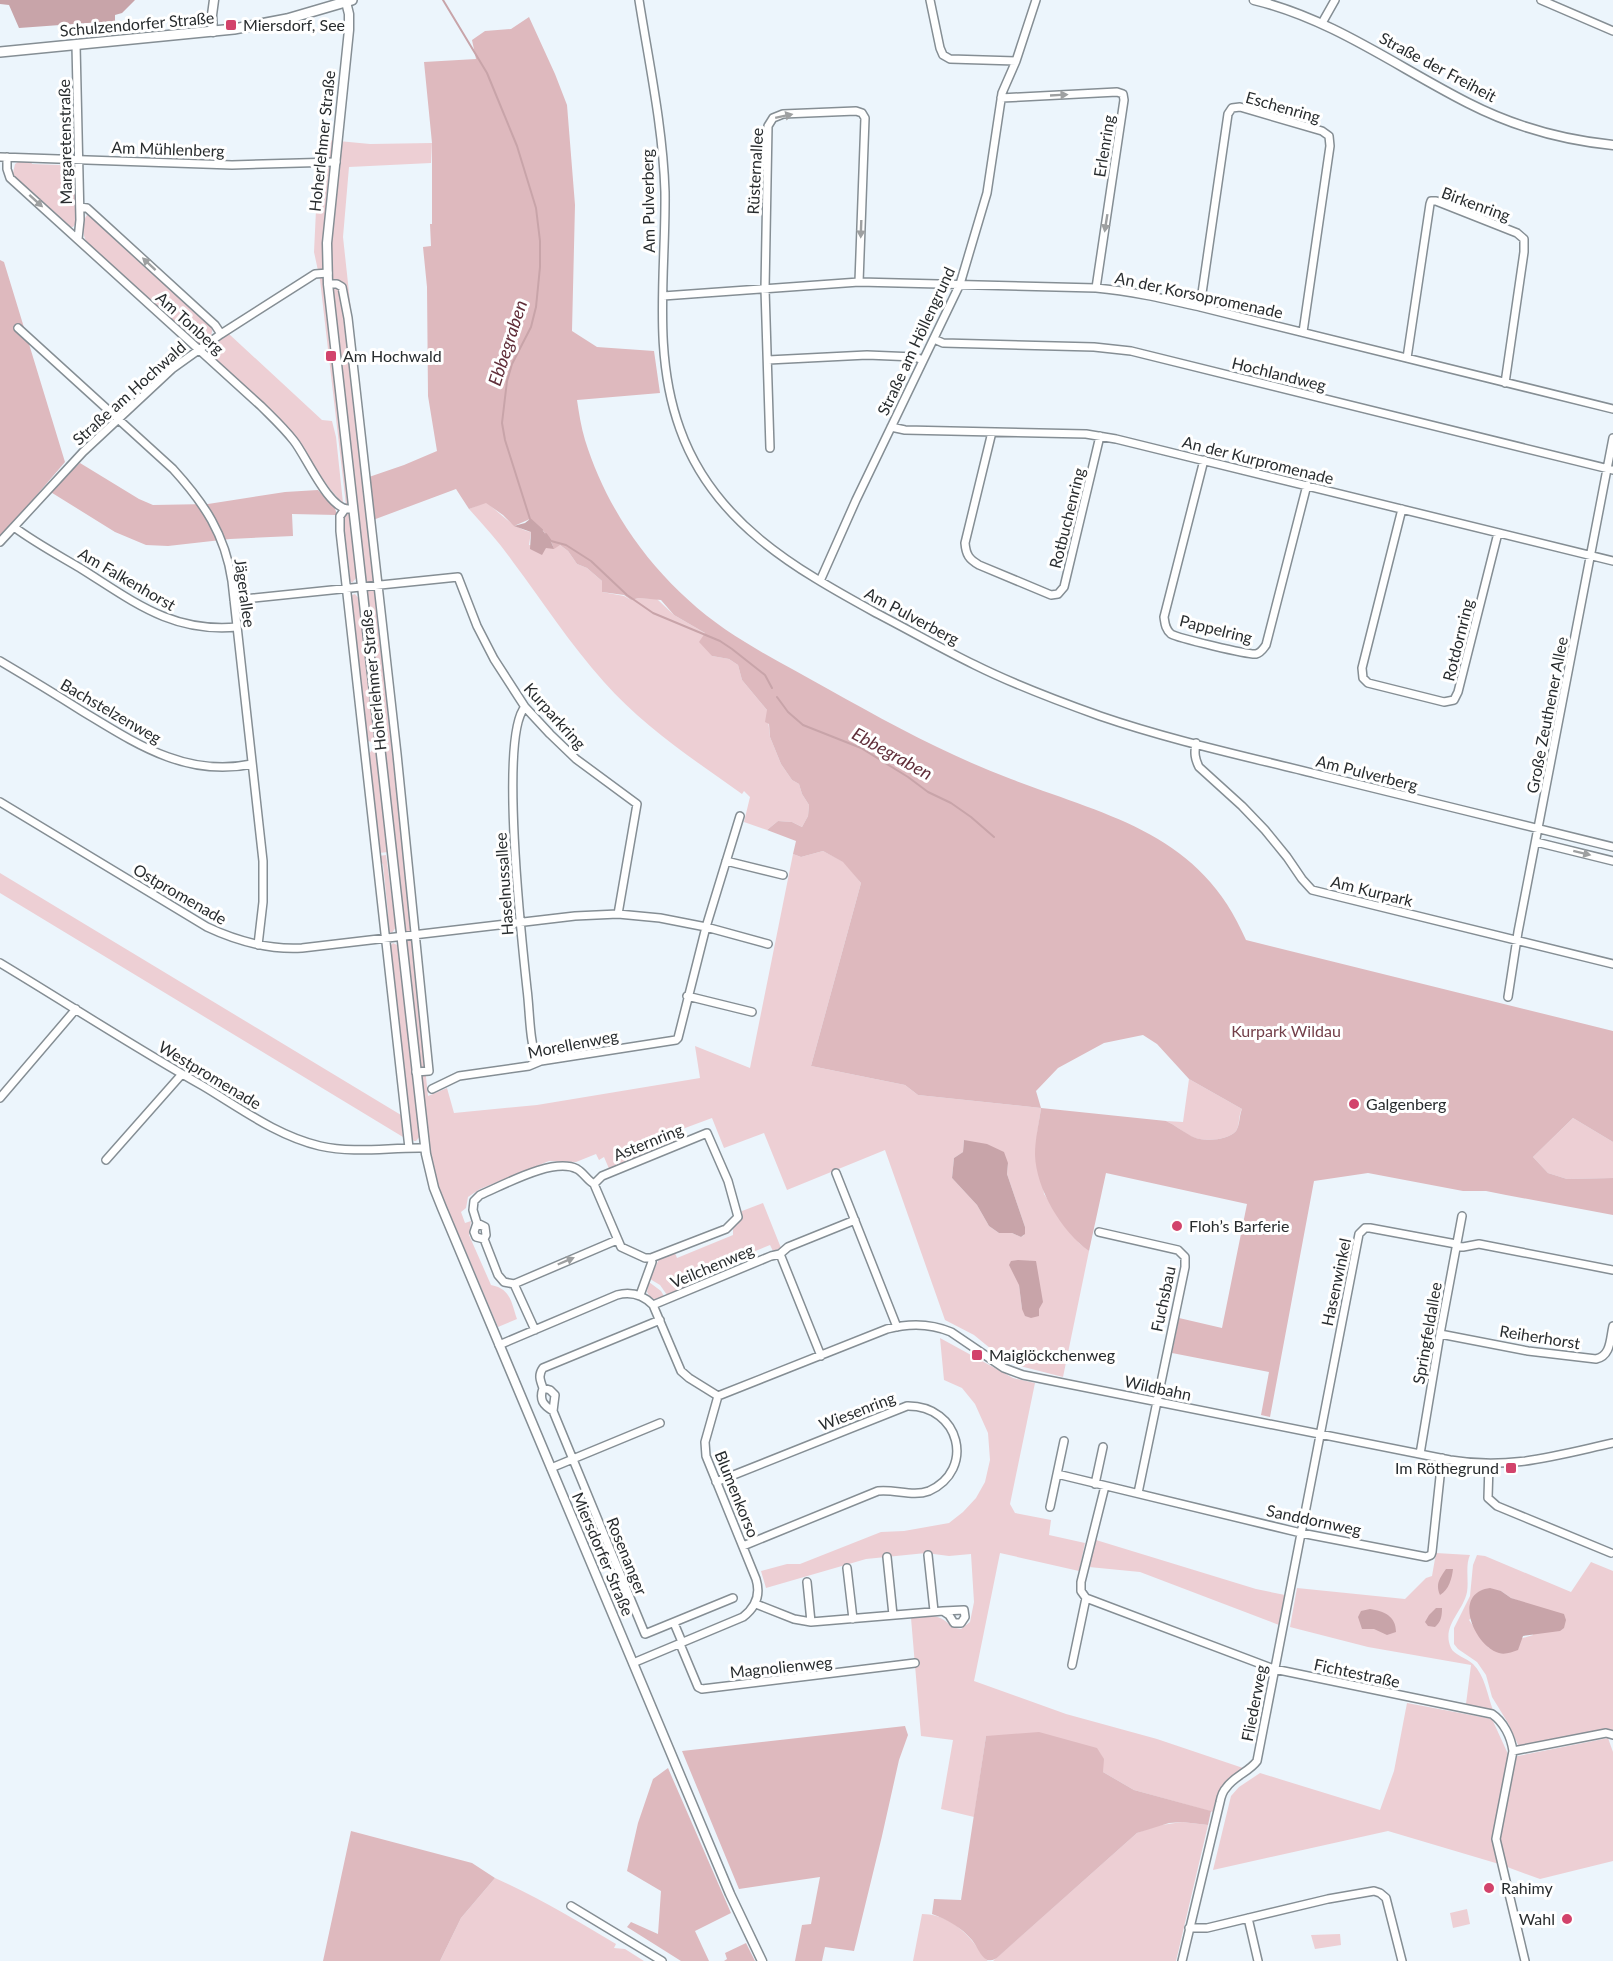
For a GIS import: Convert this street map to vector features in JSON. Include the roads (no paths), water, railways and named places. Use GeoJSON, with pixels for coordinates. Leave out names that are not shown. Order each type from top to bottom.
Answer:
{"type":"FeatureCollection","features":[{"type":"Feature","properties":{"kind":"main road","name":"Schulzendorfer Straße"},"geometry":{"type":"LineString","coordinates":[[0,52],[213,32],[270,23],[349,1]]}},
{"type":"Feature","properties":{"kind":"street"},"geometry":{"type":"LineString","coordinates":[[213,32],[214,0]]}},
{"type":"Feature","properties":{"kind":"street","name":"Am Pulverberg"},"geometry":{"type":"LineString","coordinates":[[639,0],[663,167],[663,346],[669,393],[681,431],[700,471],[722,502],[744,527],[768,548],[917,635],[988,671],[1101,716],[1196,743],[1613,847]]}},
{"type":"Feature","properties":{"kind":"street"},"geometry":{"type":"LineString","coordinates":[[930,0],[943,55],[950,59],[1016,61]]}},
{"type":"Feature","properties":{"kind":"street","name":"Straße am Höllengrund"},"geometry":{"type":"LineString","coordinates":[[820,580],[960,284],[987,192],[1001,98],[1036,0]]}},
{"type":"Feature","properties":{"kind":"street","name":"Straße der Freiheit"},"geometry":{"type":"LineString","coordinates":[[1254,0],[1323,23],[1467,103],[1490,113],[1550,134],[1613,145]]}},
{"type":"Feature","properties":{"kind":"street"},"geometry":{"type":"LineString","coordinates":[[1323,23],[1335,0]]}},
{"type":"Feature","properties":{"kind":"street"},"geometry":{"type":"LineString","coordinates":[[1541,0],[1613,31]]}},
{"type":"Feature","properties":{"kind":"street","name":"Hoherlehmer Straße"},"geometry":{"type":"LineString","coordinates":[[349,1],[349,30],[327,243],[328,284],[349,509],[362,587],[425,1151]]}},
{"type":"Feature","properties":{"kind":"street","name":"Margaretenstraße"},"geometry":{"type":"LineString","coordinates":[[76,45],[80,207],[78,239]]}},
{"type":"Feature","properties":{"kind":"street","name":"Erlenring"},"geometry":{"type":"LineString","coordinates":[[1001,98],[1117,92],[1123,94],[1124,100],[1096,288]]}},
{"type":"Feature","properties":{"kind":"street","name":"Eschenring"},"geometry":{"type":"LineString","coordinates":[[1200,307],[1228,114],[1232,108],[1240,106],[1322,131],[1329,136],[1330,146],[1303,332]]}},
{"type":"Feature","properties":{"kind":"street","name":"Rüsternallee"},"geometry":{"type":"LineString","coordinates":[[770,448],[765,289],[768,126],[773,118],[783,114],[855,111],[861,113],[865,118],[859,282]]}},
{"type":"Feature","properties":{"kind":"street","name":"Am Mühlenberg"},"geometry":{"type":"LineString","coordinates":[[4,157],[232,165],[336,162]]}},
{"type":"Feature","properties":{"kind":"street","name":"Am Tonberg"},"geometry":{"type":"LineString","coordinates":[[4,157],[10,177],[199,349],[283,429],[301,451],[322,486],[337,504],[349,509]]}},
{"type":"Feature","properties":{"kind":"street","name":"Birkenring"},"geometry":{"type":"LineString","coordinates":[[1407,358],[1430,204],[1431,201],[1436,201],[1517,233],[1524,239],[1505,382]]}},
{"type":"Feature","properties":{"kind":"street","name":"Am Tonberg"},"geometry":{"type":"LineString","coordinates":[[80,207],[87,208],[221,334]]}},
{"type":"Feature","properties":{"kind":"street","name":"Straße am Hochwald"},"geometry":{"type":"LineString","coordinates":[[0,542],[57,478],[171,369],[315,274],[328,273]]}},
{"type":"Feature","properties":{"kind":"street","name":"An der Korsopromenade"},"geometry":{"type":"LineString","coordinates":[[663,296],[859,282],[1096,288],[1141,293],[1613,410]]}},
{"type":"Feature","properties":{"kind":"street","name":"Hoherlehmer Straße"},"geometry":{"type":"LineString","coordinates":[[328,284],[337,284],[342,287],[347,312],[378,585],[429,1071],[416,1072]]}},
{"type":"Feature","properties":{"kind":"street","name":"Jägerallee"},"geometry":{"type":"LineString","coordinates":[[18,328],[173,469],[210,515],[226,552],[234,600],[263,872],[263,902],[258,945]]}},
{"type":"Feature","properties":{"kind":"street","name":"Hochlandweg"},"geometry":{"type":"LineString","coordinates":[[934,339],[943,343],[1094,346],[1131,351],[1610,470]]}},
{"type":"Feature","properties":{"kind":"street"},"geometry":{"type":"LineString","coordinates":[[768,360],[867,355],[915,357],[924,360]]}},
{"type":"Feature","properties":{"kind":"street","name":"An der Kurpromenade"},"geometry":{"type":"LineString","coordinates":[[891,427],[905,430],[1100,436],[1613,561]]}},
{"type":"Feature","properties":{"kind":"street","name":"Rotbuchenring"},"geometry":{"type":"LineString","coordinates":[[992,432],[965,543],[966,552],[969,559],[979,565],[1051,595],[1058,594],[1064,587],[1100,436]]}},
{"type":"Feature","properties":{"kind":"street","name":"Große Zeuthener Allee"},"geometry":{"type":"LineString","coordinates":[[1508,997],[1538,829],[1610,470],[1613,438]]}},
{"type":"Feature","properties":{"kind":"street","name":"Pappelring"},"geometry":{"type":"LineString","coordinates":[[1204,460],[1164,617],[1165,626],[1172,634],[1210,644],[1254,654],[1262,651],[1266,645],[1307,485]]}},
{"type":"Feature","properties":{"kind":"street","name":"Hoherlehmer Straße"},"geometry":{"type":"LineString","coordinates":[[349,509],[340,516],[339,523],[409,1148]]}},
{"type":"Feature","properties":{"kind":"street","name":"Rotdornring"},"geometry":{"type":"LineString","coordinates":[[1402,509],[1362,668],[1363,678],[1368,683],[1444,702],[1454,700],[1458,692],[1498,533]]}},
{"type":"Feature","properties":{"kind":"street","name":"Am Falkenhorst"},"geometry":{"type":"LineString","coordinates":[[14,527],[161,616],[183,624],[201,627],[237,627]]}},
{"type":"Feature","properties":{"kind":"street","name":"Kurparkring"},"geometry":{"type":"LineString","coordinates":[[362,587],[460,579],[477,626],[525,707],[579,762],[637,804],[618,914]]}},
{"type":"Feature","properties":{"kind":"street"},"geometry":{"type":"LineString","coordinates":[[234,600],[362,587]]}},
{"type":"Feature","properties":{"kind":"street","name":"Bachstelzenweg"},"geometry":{"type":"LineString","coordinates":[[0,661],[154,753],[174,760],[205,766],[230,767],[252,764]]}},
{"type":"Feature","properties":{"kind":"street","name":"Haselnussallee"},"geometry":{"type":"LineString","coordinates":[[525,707],[519,719],[513,774],[513,816],[520,922],[532,1040],[537,1061]]}},
{"type":"Feature","properties":{"kind":"street","name":"Am Kurpark"},"geometry":{"type":"LineString","coordinates":[[1196,743],[1196,760],[1199,767],[1265,830],[1312,890],[1613,964]]}},
{"type":"Feature","properties":{"kind":"street","name":"Ostpromenade"},"geometry":{"type":"LineString","coordinates":[[0,802],[207,927],[227,936],[258,945],[291,948],[575,916],[618,914],[672,920],[706,927]]}},
{"type":"Feature","properties":{"kind":"street","name":"Morellenweg"},"geometry":{"type":"LineString","coordinates":[[432,1089],[459,1076],[529,1066],[537,1061],[676,1040],[706,927],[740,816]]}},
{"type":"Feature","properties":{"kind":"street"},"geometry":{"type":"LineString","coordinates":[[1536,842],[1613,861]]}},
{"type":"Feature","properties":{"kind":"street"},"geometry":{"type":"LineString","coordinates":[[726,861],[783,875]]}},
{"type":"Feature","properties":{"kind":"street"},"geometry":{"type":"LineString","coordinates":[[706,927],[768,944]]}},
{"type":"Feature","properties":{"kind":"street","name":"Westpromenade"},"geometry":{"type":"LineString","coordinates":[[0,963],[275,1129],[307,1142],[331,1148],[356,1150],[409,1148],[425,1151]]}},
{"type":"Feature","properties":{"kind":"street"},"geometry":{"type":"LineString","coordinates":[[687,996],[752,1012]]}},
{"type":"Feature","properties":{"kind":"street"},"geometry":{"type":"LineString","coordinates":[[0,1098],[76,1009]]}},
{"type":"Feature","properties":{"kind":"street"},"geometry":{"type":"LineString","coordinates":[[106,1160],[182,1074]]}},
{"type":"Feature","properties":{"kind":"street","name":"Asternring"},"geometry":{"type":"LineString","coordinates":[[594,1184],[602,1176],[707,1133],[728,1181],[738,1217],[726,1229],[651,1258]]}},
{"type":"Feature","properties":{"kind":"street","name":"Miersdorfer Straße"},"geometry":{"type":"LineString","coordinates":[[425,1151],[434,1188],[499,1345],[730,1894],[762,1961]]}},
{"type":"Feature","properties":{"kind":"street"},"geometry":{"type":"LineString","coordinates":[[617,1240],[514,1284],[504,1282],[498,1275],[484,1239],[476,1236],[474,1232],[477,1223],[473,1210],[474,1201],[480,1195],[548,1167],[565,1165],[577,1169],[594,1184],[621,1247],[631,1253],[651,1258],[652,1262],[640,1295]]}},
{"type":"Feature","properties":{"kind":"street"},"geometry":{"type":"LineString","coordinates":[[836,1173],[897,1327]]}},
{"type":"Feature","properties":{"kind":"street","name":"Springfeldallee"},"geometry":{"type":"LineString","coordinates":[[1420,1454],[1462,1216]]}},
{"type":"Feature","properties":{"kind":"street"},"geometry":{"type":"LineString","coordinates":[[780,1254],[788,1247],[855,1220]]}},
{"type":"Feature","properties":{"kind":"street","name":"Hasenwinkel"},"geometry":{"type":"LineString","coordinates":[[1320,1434],[1359,1234],[1365,1228],[1370,1228],[1456,1245]]}},
{"type":"Feature","properties":{"kind":"street","name":"Fuchsbau"},"geometry":{"type":"LineString","coordinates":[[1099,1232],[1178,1250],[1185,1257],[1185,1267],[1156,1402]]}},
{"type":"Feature","properties":{"kind":"street"},"geometry":{"type":"LineString","coordinates":[[1456,1245],[1463,1248],[1479,1244],[1613,1270]]}},
{"type":"Feature","properties":{"kind":"street","name":"Veilchenweg"},"geometry":{"type":"LineString","coordinates":[[653,1305],[780,1254],[821,1356]]}},
{"type":"Feature","properties":{"kind":"street"},"geometry":{"type":"LineString","coordinates":[[514,1284],[535,1330]]}},
{"type":"Feature","properties":{"kind":"street"},"geometry":{"type":"LineString","coordinates":[[499,1345],[617,1295],[625,1293],[640,1295],[653,1305],[681,1371],[718,1396]]}},
{"type":"Feature","properties":{"kind":"street"},"geometry":{"type":"LineString","coordinates":[[554,1411],[545,1406],[540,1395],[543,1388],[540,1372],[543,1368],[660,1320]]}},
{"type":"Feature","properties":{"kind":"street","name":"Wildbahn"},"geometry":{"type":"LineString","coordinates":[[718,1396],[897,1327],[923,1324],[942,1328],[1004,1368],[1023,1375],[1442,1458],[1489,1464],[1511,1464],[1613,1443]]}},
{"type":"Feature","properties":{"kind":"street","name":"Reiherhorst"},"geometry":{"type":"LineString","coordinates":[[1440,1334],[1528,1351],[1596,1359],[1602,1358],[1607,1353],[1613,1326]]}},
{"type":"Feature","properties":{"kind":"street"},"geometry":{"type":"LineString","coordinates":[[543,1388],[555,1395],[554,1411],[573,1459]]}},
{"type":"Feature","properties":{"kind":"street","name":"Blumenkorso"},"geometry":{"type":"LineString","coordinates":[[718,1396],[710,1420],[705,1449],[758,1586],[756,1604]]}},
{"type":"Feature","properties":{"kind":"street"},"geometry":{"type":"LineString","coordinates":[[1138,1493],[1156,1402]]}},
{"type":"Feature","properties":{"kind":"street","name":"Wiesenring"},"geometry":{"type":"LineString","coordinates":[[716,1482],[907,1406],[920,1407],[938,1414],[948,1423],[956,1439],[957,1451],[952,1470],[943,1482],[927,1492],[878,1491],[743,1546]]}},
{"type":"Feature","properties":{"kind":"street"},"geometry":{"type":"LineString","coordinates":[[551,1468],[660,1423]]}},
{"type":"Feature","properties":{"kind":"street","name":"Fliederweg"},"geometry":{"type":"LineString","coordinates":[[1182,1961],[1225,1788],[1257,1761],[1320,1434]]}},
{"type":"Feature","properties":{"kind":"street"},"geometry":{"type":"LineString","coordinates":[[1050,1507],[1064,1441]]}},
{"type":"Feature","properties":{"kind":"street"},"geometry":{"type":"LineString","coordinates":[[1095,1484],[1103,1447]]}},
{"type":"Feature","properties":{"kind":"street","name":"Sanddornweg"},"geometry":{"type":"LineString","coordinates":[[1057,1474],[1301,1533],[1422,1557],[1431,1556],[1442,1458]]}},
{"type":"Feature","properties":{"kind":"street","name":"Rosenanger"},"geometry":{"type":"LineString","coordinates":[[573,1459],[645,1634],[733,1598]]}},
{"type":"Feature","properties":{"kind":"street"},"geometry":{"type":"LineString","coordinates":[[1489,1464],[1488,1498],[1491,1502],[1611,1553]]}},
{"type":"Feature","properties":{"kind":"street"},"geometry":{"type":"LineString","coordinates":[[1072,1665],[1086,1598],[1081,1591],[1081,1582],[1105,1486]]}},
{"type":"Feature","properties":{"kind":"street"},"geometry":{"type":"LineString","coordinates":[[928,1556],[934,1611]]}},
{"type":"Feature","properties":{"kind":"street"},"geometry":{"type":"LineString","coordinates":[[887,1557],[893,1615]]}},
{"type":"Feature","properties":{"kind":"street"},"geometry":{"type":"LineString","coordinates":[[847,1568],[853,1619]]}},
{"type":"Feature","properties":{"kind":"street"},"geometry":{"type":"LineString","coordinates":[[807,1582],[811,1622]]}},
{"type":"Feature","properties":{"kind":"street","name":"Fichtestraße"},"geometry":{"type":"LineString","coordinates":[[1086,1598],[1274,1669],[1492,1714],[1500,1719],[1512,1743],[1513,1751]]}},
{"type":"Feature","properties":{"kind":"street"},"geometry":{"type":"LineString","coordinates":[[633,1663],[743,1617],[756,1604],[794,1619],[811,1622],[943,1611]]}},
{"type":"Feature","properties":{"kind":"street"},"geometry":{"type":"LineString","coordinates":[[674,1623],[681,1643]]}},
{"type":"Feature","properties":{"kind":"street","name":"Magnolienweg"},"geometry":{"type":"LineString","coordinates":[[681,1643],[698,1687],[702,1689],[915,1664]]}},
{"type":"Feature","properties":{"kind":"street"},"geometry":{"type":"LineString","coordinates":[[1525,1961],[1496,1839],[1513,1751],[1606,1733],[1613,1735]]}},
{"type":"Feature","properties":{"kind":"street"},"geometry":{"type":"LineString","coordinates":[[1190,1928],[1207,1928],[1366,1891],[1380,1893],[1389,1905],[1402,1961]]}},
{"type":"Feature","properties":{"kind":"street"},"geometry":{"type":"LineString","coordinates":[[571,1906],[662,1961]]}},
{"type":"Feature","properties":{"kind":"street"},"geometry":{"type":"LineString","coordinates":[[1248,1918],[1258,1961]]}},
{"type":"Feature","properties":{"kind":"waterway","name":"Ebbegraben"},"geometry":{"type":"LineString","coordinates":[[443,0],[487,73],[517,146],[536,208],[540,241],[536,307],[531,327],[512,364],[507,381],[502,423],[505,440],[530,519],[542,530]]}},
{"type":"Feature","properties":{"kind":"waterway","name":"Ebbegraben"},"geometry":{"type":"LineString","coordinates":[[546,534],[551,541],[566,545],[591,561],[627,595],[653,613],[720,641],[732,649],[765,675],[772,688]]}},
{"type":"Feature","properties":{"kind":"waterway","name":"Ebbegraben"},"geometry":{"type":"LineString","coordinates":[[777,697],[788,712],[803,725],[861,748],[928,792],[951,803],[994,837]]}},
{"type":"Feature","properties":{"kind":"place","name":"Miersdorf, See"},"geometry":{"type":"Point","coordinates":[231,25]}},
{"type":"Feature","properties":{"kind":"place","name":"Am Hochwald"},"geometry":{"type":"Point","coordinates":[331,356]}},
{"type":"Feature","properties":{"kind":"place","name":"Galgenberg"},"geometry":{"type":"Point","coordinates":[1354,1104]}},
{"type":"Feature","properties":{"kind":"place","name":"Floh’s Barferie"},"geometry":{"type":"Point","coordinates":[1177,1226]}},
{"type":"Feature","properties":{"kind":"place","name":"Maiglöckchenweg"},"geometry":{"type":"Point","coordinates":[977,1355]}},
{"type":"Feature","properties":{"kind":"place","name":"Im Röthegrund"},"geometry":{"type":"Point","coordinates":[1511,1468]}},
{"type":"Feature","properties":{"kind":"place","name":"Rahimy"},"geometry":{"type":"Point","coordinates":[1489,1888]}},
{"type":"Feature","properties":{"kind":"place","name":"Wahl"},"geometry":{"type":"Point","coordinates":[1567,1919]}},
{"type":"Feature","properties":{"kind":"park label","name":"Kurpark Wildau"},"geometry":{"type":"Point","coordinates":[1286,1031]}}]}
